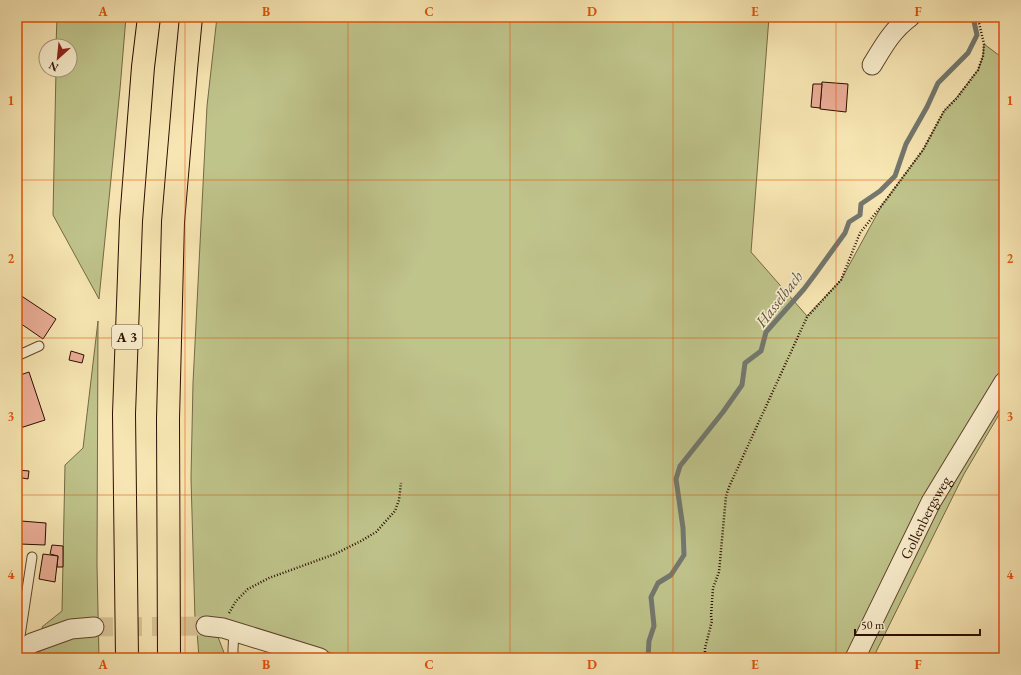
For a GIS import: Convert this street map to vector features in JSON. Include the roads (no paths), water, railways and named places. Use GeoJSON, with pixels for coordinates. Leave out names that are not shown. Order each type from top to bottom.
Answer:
{"type":"FeatureCollection","features":[{"type":"Feature","properties":{"kind":"highway","name":"A 3"},"geometry":{"type":"LineString","coordinates":[[127,658],[124,414],[131,220],[143,67],[149,17]]}},
{"type":"Feature","properties":{"kind":"highway"},"geometry":{"type":"LineString","coordinates":[[169,658],[168,419],[173,230],[191,17]]}},
{"type":"Feature","properties":{"kind":"street"},"geometry":{"type":"LineString","coordinates":[[872,65],[894,31],[901,23],[910,17]]}},
{"type":"Feature","properties":{"kind":"street","name":"Gollenbergsweg"},"geometry":{"type":"LineString","coordinates":[[855,658],[931,502],[1004,382]]}},
{"type":"Feature","properties":{"kind":"street"},"geometry":{"type":"LineString","coordinates":[[19,651],[32,643],[71,629],[94,627]]}},
{"type":"Feature","properties":{"kind":"street"},"geometry":{"type":"LineString","coordinates":[[221,629],[320,658]]}},
{"type":"Feature","properties":{"kind":"lane"},"geometry":{"type":"LineString","coordinates":[[17,356],[39,346]]}},
{"type":"Feature","properties":{"kind":"lane"},"geometry":{"type":"LineString","coordinates":[[19,651],[32,557]]}},
{"type":"Feature","properties":{"kind":"lane"},"geometry":{"type":"LineString","coordinates":[[221,629],[232,649],[234,658]]}},
{"type":"Feature","properties":{"kind":"waterway","name":"Hasselbach"},"geometry":{"type":"LineString","coordinates":[[648,658],[649,641],[654,626],[651,597],[658,583],[671,575],[684,555],[683,528],[676,479],[680,466],[723,412],[742,385],[745,363],[761,351],[766,332],[804,289],[845,233],[849,222],[860,215],[861,204],[880,191],[895,176],[906,144],[927,107],[938,83],[968,53],[977,35],[973,17]]}},
{"type":"Feature","properties":{"kind":"tunnel"},"geometry":{"type":"LineString","coordinates":[[94,627],[206,626]]}}]}
